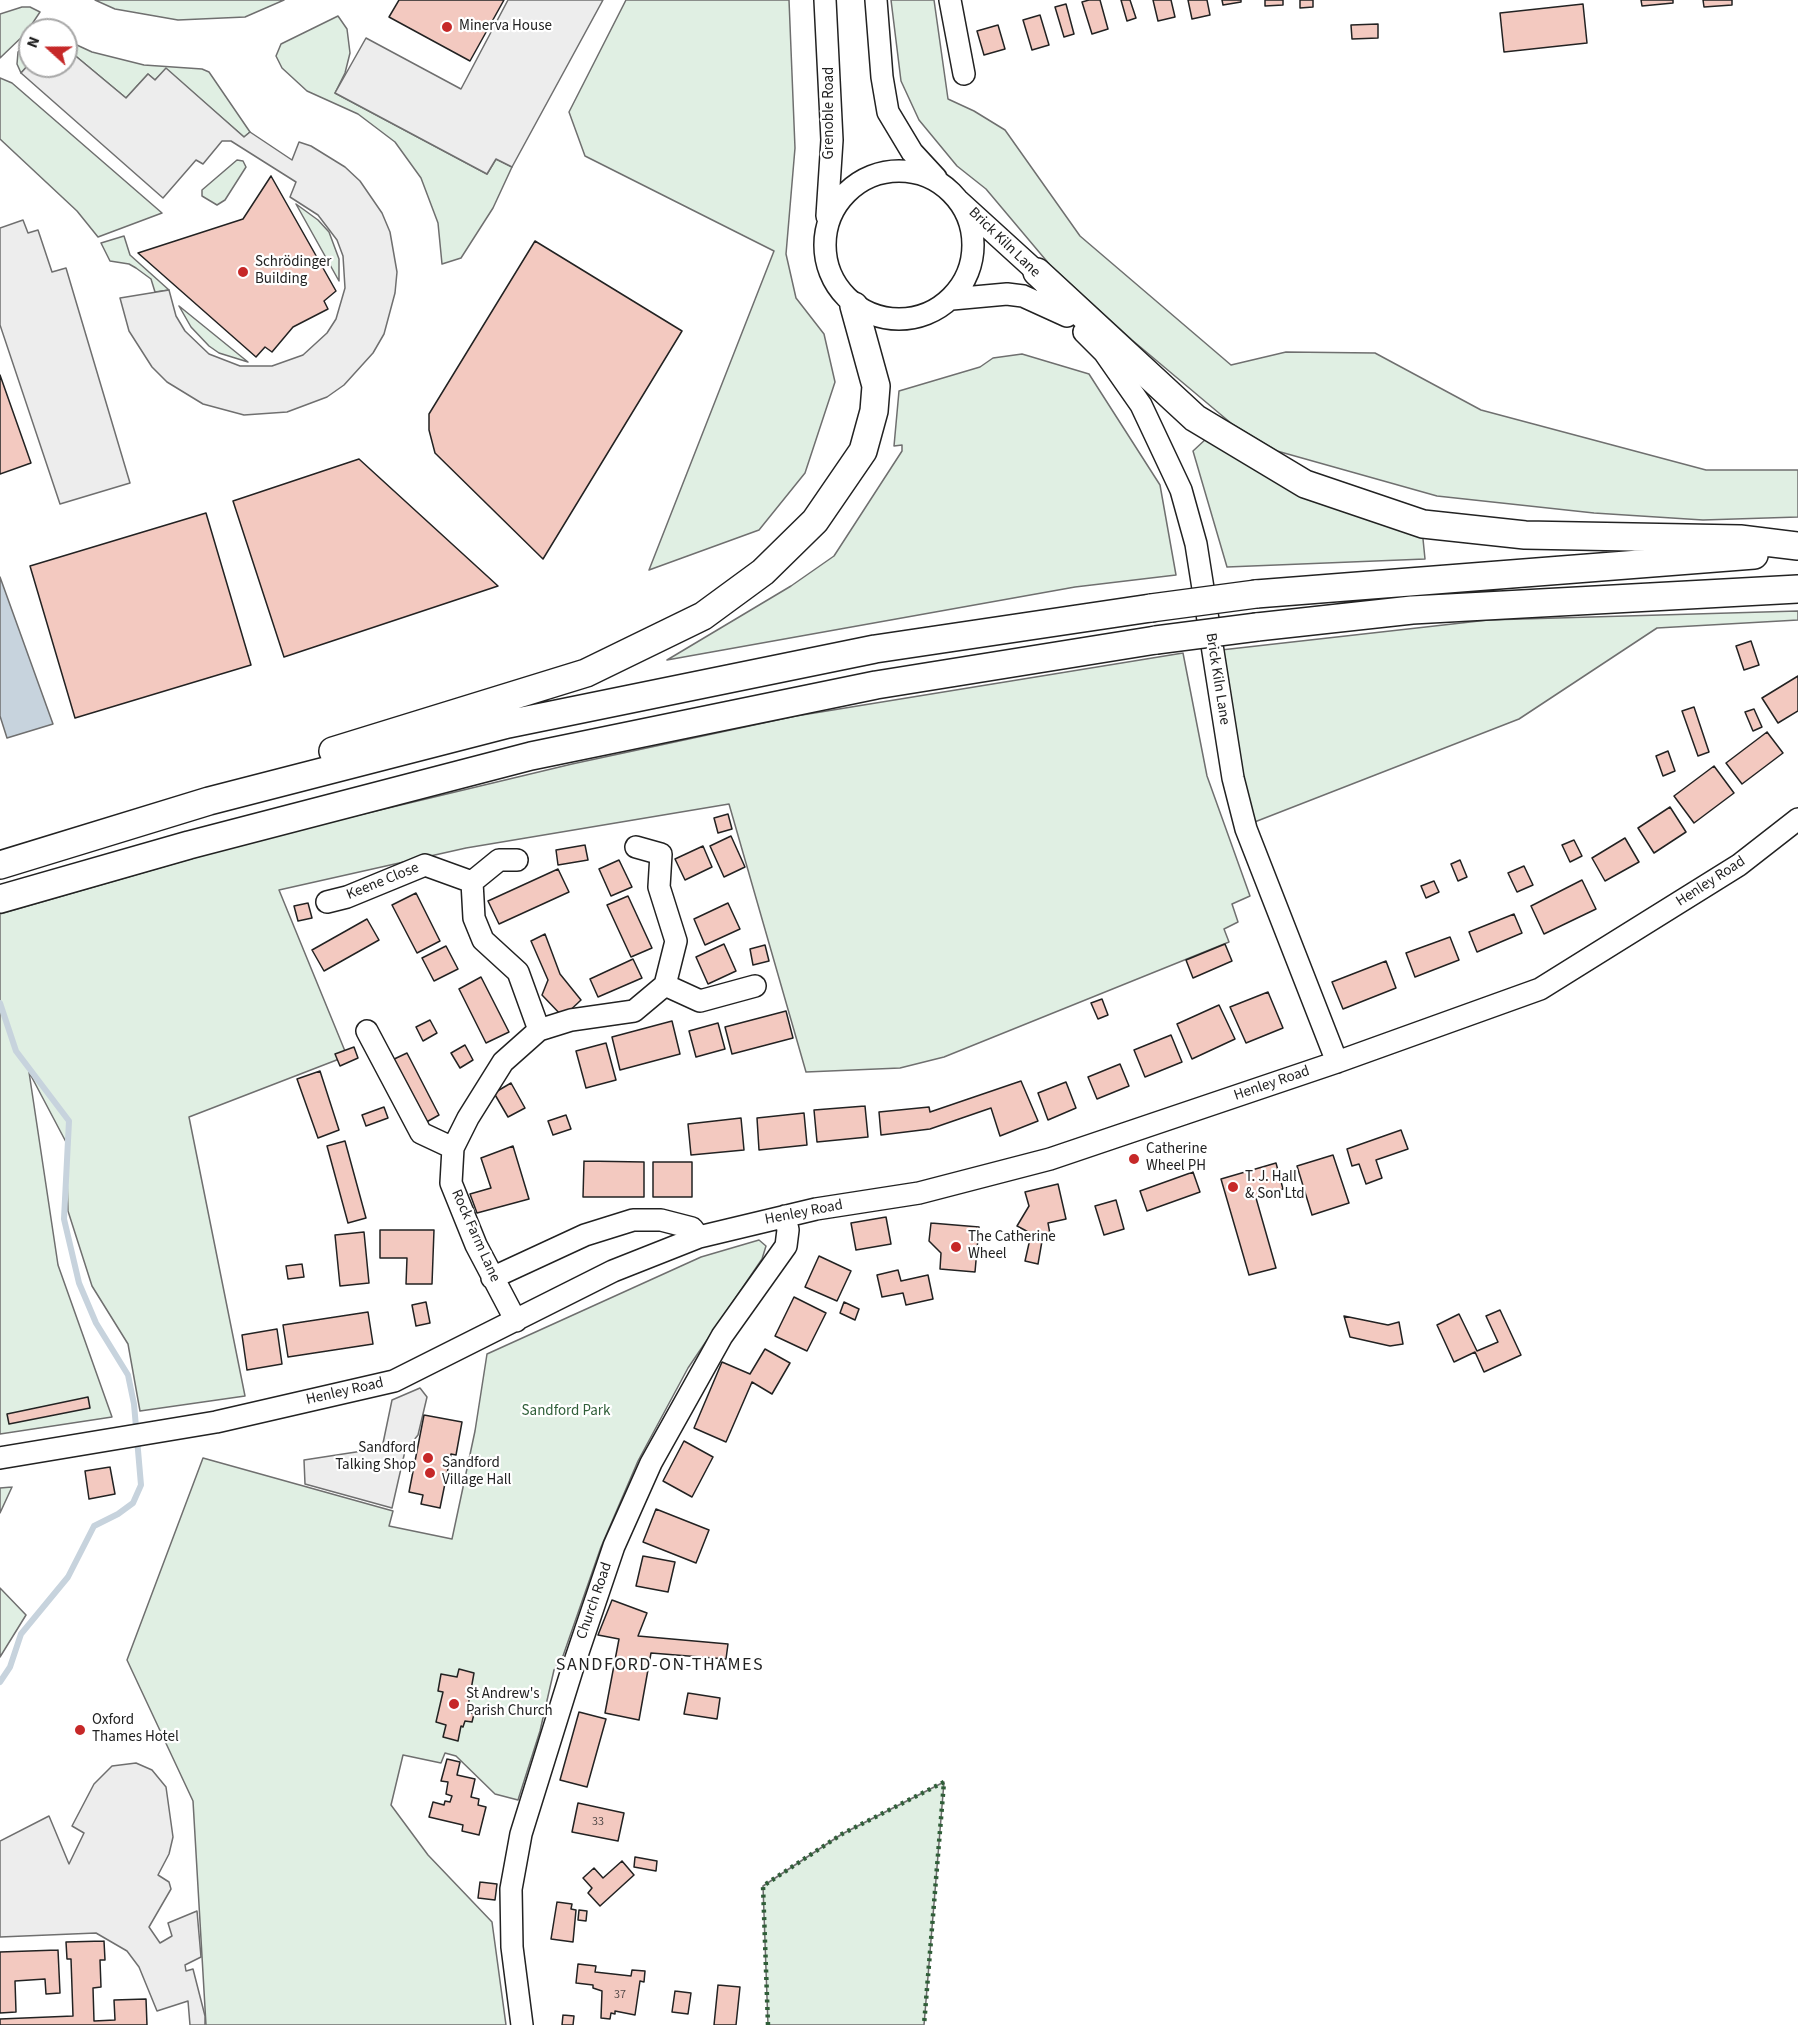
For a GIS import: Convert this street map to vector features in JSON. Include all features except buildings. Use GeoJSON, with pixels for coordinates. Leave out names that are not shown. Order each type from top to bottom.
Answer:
{"type":"FeatureCollection","features":[{"type":"Feature","properties":{"kind":"main road"},"geometry":{"type":"LineString","coordinates":[[1037,272],[1196,418],[1305,484],[1423,524],[1525,535],[1740,539],[1798,546]]}},
{"type":"Feature","properties":{"kind":"main road"},"geometry":{"type":"LineString","coordinates":[[209,801],[322,755],[586,673],[703,616],[763,572],[815,521],[863,451],[874,411],[876,386],[854,306]]}},
{"type":"Feature","properties":{"kind":"main road"},"geometry":{"type":"LineString","coordinates":[[4,864],[209,801],[508,724],[875,649],[1256,594],[1798,552]]}},
{"type":"Feature","properties":{"kind":"main road"},"geometry":{"type":"LineString","coordinates":[[8,896],[189,845],[531,756],[876,685],[1156,640],[1412,610],[1798,589]]}},
{"type":"Feature","properties":{"kind":"street","name":"Grenoble Road"},"geometry":{"type":"LineString","coordinates":[[825,0],[832,140],[826,226]]}},
{"type":"Feature","properties":{"kind":"street"},"geometry":{"type":"LineString","coordinates":[[876,0],[882,77],[888,112],[912,152],[959,201],[971,225],[974,251],[967,277],[952,298],[930,314],[904,320],[878,317],[854,306],[838,290],[828,270],[824,248],[826,226],[839,200],[860,181],[886,171],[914,172],[940,182]]}},
{"type":"Feature","properties":{"kind":"street"},"geometry":{"type":"LineString","coordinates":[[951,5],[964,74]]}},
{"type":"Feature","properties":{"kind":"street","name":"Brick Kiln Lane"},"geometry":{"type":"LineString","coordinates":[[959,201],[1037,272],[1067,316],[1104,352],[1125,379],[1141,405],[1181,490],[1196,544],[1233,778],[1246,830],[1337,1062]]}},
{"type":"Feature","properties":{"kind":"street","name":"Brick Kiln Lane"},"geometry":{"type":"LineString","coordinates":[[952,298],[1006,294],[1023,296],[1067,316]]}},
{"type":"Feature","properties":{"kind":"street","name":"Henley Road"},"geometry":{"type":"LineString","coordinates":[[0,1458],[216,1422],[394,1381],[613,1271],[699,1237],[785,1216],[919,1193],[1050,1159],[1337,1062],[1540,989],[1740,865],[1798,819]]}},
{"type":"Feature","properties":{"kind":"street"},"geometry":{"type":"LineString","coordinates":[[636,847],[661,854],[658,887],[676,941],[665,985],[700,1001],[755,986]]}},
{"type":"Feature","properties":{"kind":"street"},"geometry":{"type":"LineString","coordinates":[[517,860],[499,860],[472,882],[474,918],[483,940],[518,972],[539,1030]]}},
{"type":"Feature","properties":{"kind":"street","name":"Keene Close"},"geometry":{"type":"LineString","coordinates":[[327,902],[347,897],[425,865],[472,882]]}},
{"type":"Feature","properties":{"kind":"street","name":"Rock Farm Lane"},"geometry":{"type":"LineString","coordinates":[[516,1321],[492,1278],[451,1183],[453,1148],[468,1118],[503,1062],[539,1030],[571,1020],[634,1011],[665,985]]}},
{"type":"Feature","properties":{"kind":"street"},"geometry":{"type":"LineString","coordinates":[[367,1031],[421,1133],[453,1148]]}},
{"type":"Feature","properties":{"kind":"street","name":"Church Road"},"geometry":{"type":"LineString","coordinates":[[522,2025],[512,1947],[511,1889],[521,1834],[572,1670],[614,1546],[651,1463],[722,1336],[786,1246],[788,1230],[785,1216]]}},
{"type":"Feature","properties":{"kind":"street"},"geometry":{"type":"LineString","coordinates":[[492,1278],[585,1235],[633,1220],[661,1220],[692,1228],[699,1237]]}},
{"type":"Feature","properties":{"kind":"green space"},"geometry":{"type":"Polygon","coordinates":[[[95,0],[284,0],[245,17],[178,20],[115,9],[95,0]]]}},
{"type":"Feature","properties":{"kind":"green space"},"geometry":{"type":"Polygon","coordinates":[[[626,0],[789,0],[795,148],[786,254],[796,298],[824,334],[835,382],[805,473],[759,530],[649,570],[774,251],[585,156],[569,112],[626,0]]]}},
{"type":"Feature","properties":{"kind":"green space"},"geometry":{"type":"Polygon","coordinates":[[[891,0],[934,0],[948,99],[974,111],[1005,130],[1080,236],[1231,365],[1286,352],[1375,353],[1481,410],[1706,470],[1798,470],[1798,517],[1703,520],[1594,513],[1437,496],[1277,451],[1232,424],[1132,340],[1050,265],[986,189],[957,166],[919,120],[901,81],[891,0]]]}},
{"type":"Feature","properties":{"kind":"green space"},"geometry":{"type":"Polygon","coordinates":[[[22,7],[30,7],[40,12],[36,18],[18,18],[18,41],[0,58],[0,14],[22,7]]]}},
{"type":"Feature","properties":{"kind":"green space"},"geometry":{"type":"Polygon","coordinates":[[[338,16],[347,29],[350,53],[345,73],[335,93],[487,174],[496,159],[512,167],[493,208],[461,258],[442,264],[438,223],[421,178],[395,142],[358,114],[307,91],[282,68],[276,56],[281,44],[338,16]]]}},
{"type":"Feature","properties":{"kind":"green space"},"geometry":{"type":"Polygon","coordinates":[[[78,46],[92,52],[144,65],[202,69],[209,72],[250,132],[244,137],[166,69],[155,80],[148,74],[126,98],[78,58],[78,46]]]}},
{"type":"Feature","properties":{"kind":"green space"},"geometry":{"type":"Polygon","coordinates":[[[0,78],[12,83],[162,213],[98,237],[77,211],[0,139],[0,78]]]}},
{"type":"Feature","properties":{"kind":"green space"},"geometry":{"type":"Polygon","coordinates":[[[237,160],[243,161],[246,167],[225,200],[217,205],[202,196],[202,190],[237,160]]]}},
{"type":"Feature","properties":{"kind":"green space"},"geometry":{"type":"Polygon","coordinates":[[[296,204],[318,220],[329,232],[339,259],[339,281],[296,204]]]}},
{"type":"Feature","properties":{"kind":"green space"},"geometry":{"type":"Polygon","coordinates":[[[124,236],[130,255],[169,290],[155,292],[151,279],[136,268],[129,264],[110,261],[101,243],[124,236]]]}},
{"type":"Feature","properties":{"kind":"green space"},"geometry":{"type":"Polygon","coordinates":[[[179,306],[248,362],[219,353],[209,346],[191,327],[179,306]]]}},
{"type":"Feature","properties":{"kind":"green space"},"geometry":{"type":"Polygon","coordinates":[[[1022,354],[1089,374],[1160,485],[1176,575],[1075,587],[667,660],[791,586],[834,556],[902,451],[902,445],[894,446],[899,391],[980,367],[993,358],[1022,354]]]}},
{"type":"Feature","properties":{"kind":"green space"},"geometry":{"type":"Polygon","coordinates":[[[1207,438],[1422,529],[1425,559],[1227,567],[1193,451],[1207,438]]]}},
{"type":"Feature","properties":{"kind":"green space"},"geometry":{"type":"Polygon","coordinates":[[[1798,611],[1798,620],[1657,628],[1519,719],[1252,823],[1221,650],[1488,620],[1798,611]]]}},
{"type":"Feature","properties":{"kind":"green space"},"geometry":{"type":"Polygon","coordinates":[[[1183,653],[1207,776],[1250,896],[1232,904],[1238,922],[1224,929],[1229,942],[944,1057],[900,1068],[806,1072],[729,804],[466,848],[279,890],[347,1056],[189,1117],[245,1396],[140,1411],[128,1344],[92,1286],[68,1211],[66,1142],[29,1072],[58,1265],[112,1417],[0,1434],[0,914],[263,838],[572,764],[796,716],[1183,653]]]}},
{"type":"Feature","properties":{"kind":"green space","name":"Sandford Park"},"geometry":{"type":"Polygon","coordinates":[[[759,1240],[766,1246],[762,1259],[688,1368],[638,1461],[601,1547],[563,1656],[554,1670],[540,1731],[518,1800],[495,1794],[456,1756],[445,1753],[441,1763],[403,1755],[391,1805],[428,1855],[492,1922],[506,2025],[206,2025],[193,1801],[127,1660],[203,1458],[393,1511],[389,1526],[452,1539],[475,1431],[487,1354],[701,1257],[759,1240]]]}},
{"type":"Feature","properties":{"kind":"green space"},"geometry":{"type":"Polygon","coordinates":[[[12,1487],[0,1513],[0,1488],[12,1487]]]}},
{"type":"Feature","properties":{"kind":"green space"},"geometry":{"type":"Polygon","coordinates":[[[0,1588],[26,1615],[0,1657],[0,1588]]]}},
{"type":"Feature","properties":{"kind":"green space"},"geometry":{"type":"Polygon","coordinates":[[[944,1782],[924,2025],[768,2025],[763,1886],[842,1834],[944,1782]]]}},
{"type":"Feature","properties":{"kind":"shaded area"},"geometry":{"type":"Polygon","coordinates":[[[508,0],[603,0],[512,167],[496,159],[487,174],[335,93],[366,38],[461,89],[508,0]]]}},
{"type":"Feature","properties":{"kind":"shaded area"},"geometry":{"type":"Polygon","coordinates":[[[78,58],[126,98],[148,74],[155,80],[166,68],[244,137],[250,132],[292,160],[299,142],[311,146],[345,167],[360,181],[382,213],[390,232],[397,272],[395,293],[384,334],[373,353],[344,385],[327,397],[287,412],[244,415],[203,404],[167,382],[152,367],[129,331],[120,298],[169,290],[176,316],[185,331],[209,354],[240,366],[272,366],[303,355],[327,333],[336,319],[345,288],[343,256],[337,240],[318,215],[290,197],[296,182],[231,141],[222,141],[203,164],[196,160],[163,198],[27,78],[78,78],[78,58]]]}},
{"type":"Feature","properties":{"kind":"shaded area"},"geometry":{"type":"Polygon","coordinates":[[[23,220],[28,233],[38,230],[52,272],[66,268],[130,483],[60,504],[0,325],[0,228],[23,220]]]}},
{"type":"Feature","properties":{"kind":"shaded area"},"geometry":{"type":"Polygon","coordinates":[[[0,577],[53,724],[7,738],[0,716],[0,577]]]}},
{"type":"Feature","properties":{"kind":"shaded area"},"geometry":{"type":"Polygon","coordinates":[[[420,1388],[427,1397],[418,1435],[405,1451],[392,1508],[305,1484],[304,1460],[382,1448],[392,1400],[420,1388]]]}},
{"type":"Feature","properties":{"kind":"shaded area"},"geometry":{"type":"Polygon","coordinates":[[[136,1763],[152,1770],[166,1787],[173,1837],[169,1854],[158,1875],[169,1882],[171,1889],[149,1927],[160,1943],[172,1936],[168,1923],[197,1911],[201,1957],[185,1965],[186,1971],[193,1969],[205,2016],[205,2025],[190,2025],[188,2001],[157,2011],[139,1967],[127,1951],[96,1933],[0,1937],[0,1841],[49,1816],[69,1864],[84,1833],[72,1826],[94,1784],[112,1766],[136,1763]]]}},
{"type":"Feature","properties":{"kind":"waterway"},"geometry":{"type":"LineString","coordinates":[[0,1003],[16,1051],[69,1121],[64,1219],[79,1283],[96,1323],[128,1375],[134,1404],[141,1485],[133,1503],[118,1514],[94,1526],[68,1577],[21,1634],[10,1667],[0,1682]]}},
{"type":"Feature","properties":{"kind":"hedge"},"geometry":{"type":"LineString","coordinates":[[768,2025],[763,1886],[842,1834],[944,1782],[924,2025]]}},
{"type":"Feature","properties":{"kind":"place","name":"Minerva House"},"geometry":{"type":"Point","coordinates":[447,27]}},
{"type":"Feature","properties":{"kind":"place","name":"Schrödinger Building"},"geometry":{"type":"Point","coordinates":[243,272]}},
{"type":"Feature","properties":{"kind":"place","name":"Catherine Wheel PH"},"geometry":{"type":"Point","coordinates":[1134,1159]}},
{"type":"Feature","properties":{"kind":"place","name":"T. J. Hall & Son Ltd"},"geometry":{"type":"Point","coordinates":[1233,1187]}},
{"type":"Feature","properties":{"kind":"place","name":"The Catherine Wheel"},"geometry":{"type":"Point","coordinates":[956,1247]}},
{"type":"Feature","properties":{"kind":"place","name":"Sandford Talking Shop"},"geometry":{"type":"Point","coordinates":[428,1458]}},
{"type":"Feature","properties":{"kind":"place","name":"Sandford Village Hall"},"geometry":{"type":"Point","coordinates":[430,1473]}},
{"type":"Feature","properties":{"kind":"place","name":"St Andrew's Parish Church"},"geometry":{"type":"Point","coordinates":[454,1704]}},
{"type":"Feature","properties":{"kind":"place","name":"Oxford Thames Hotel"},"geometry":{"type":"Point","coordinates":[80,1730]}},
{"type":"Feature","properties":{"kind":"district","name":"SANDFORD-ON-THAMES"},"geometry":{"type":"Point","coordinates":[660,1666]}}]}
